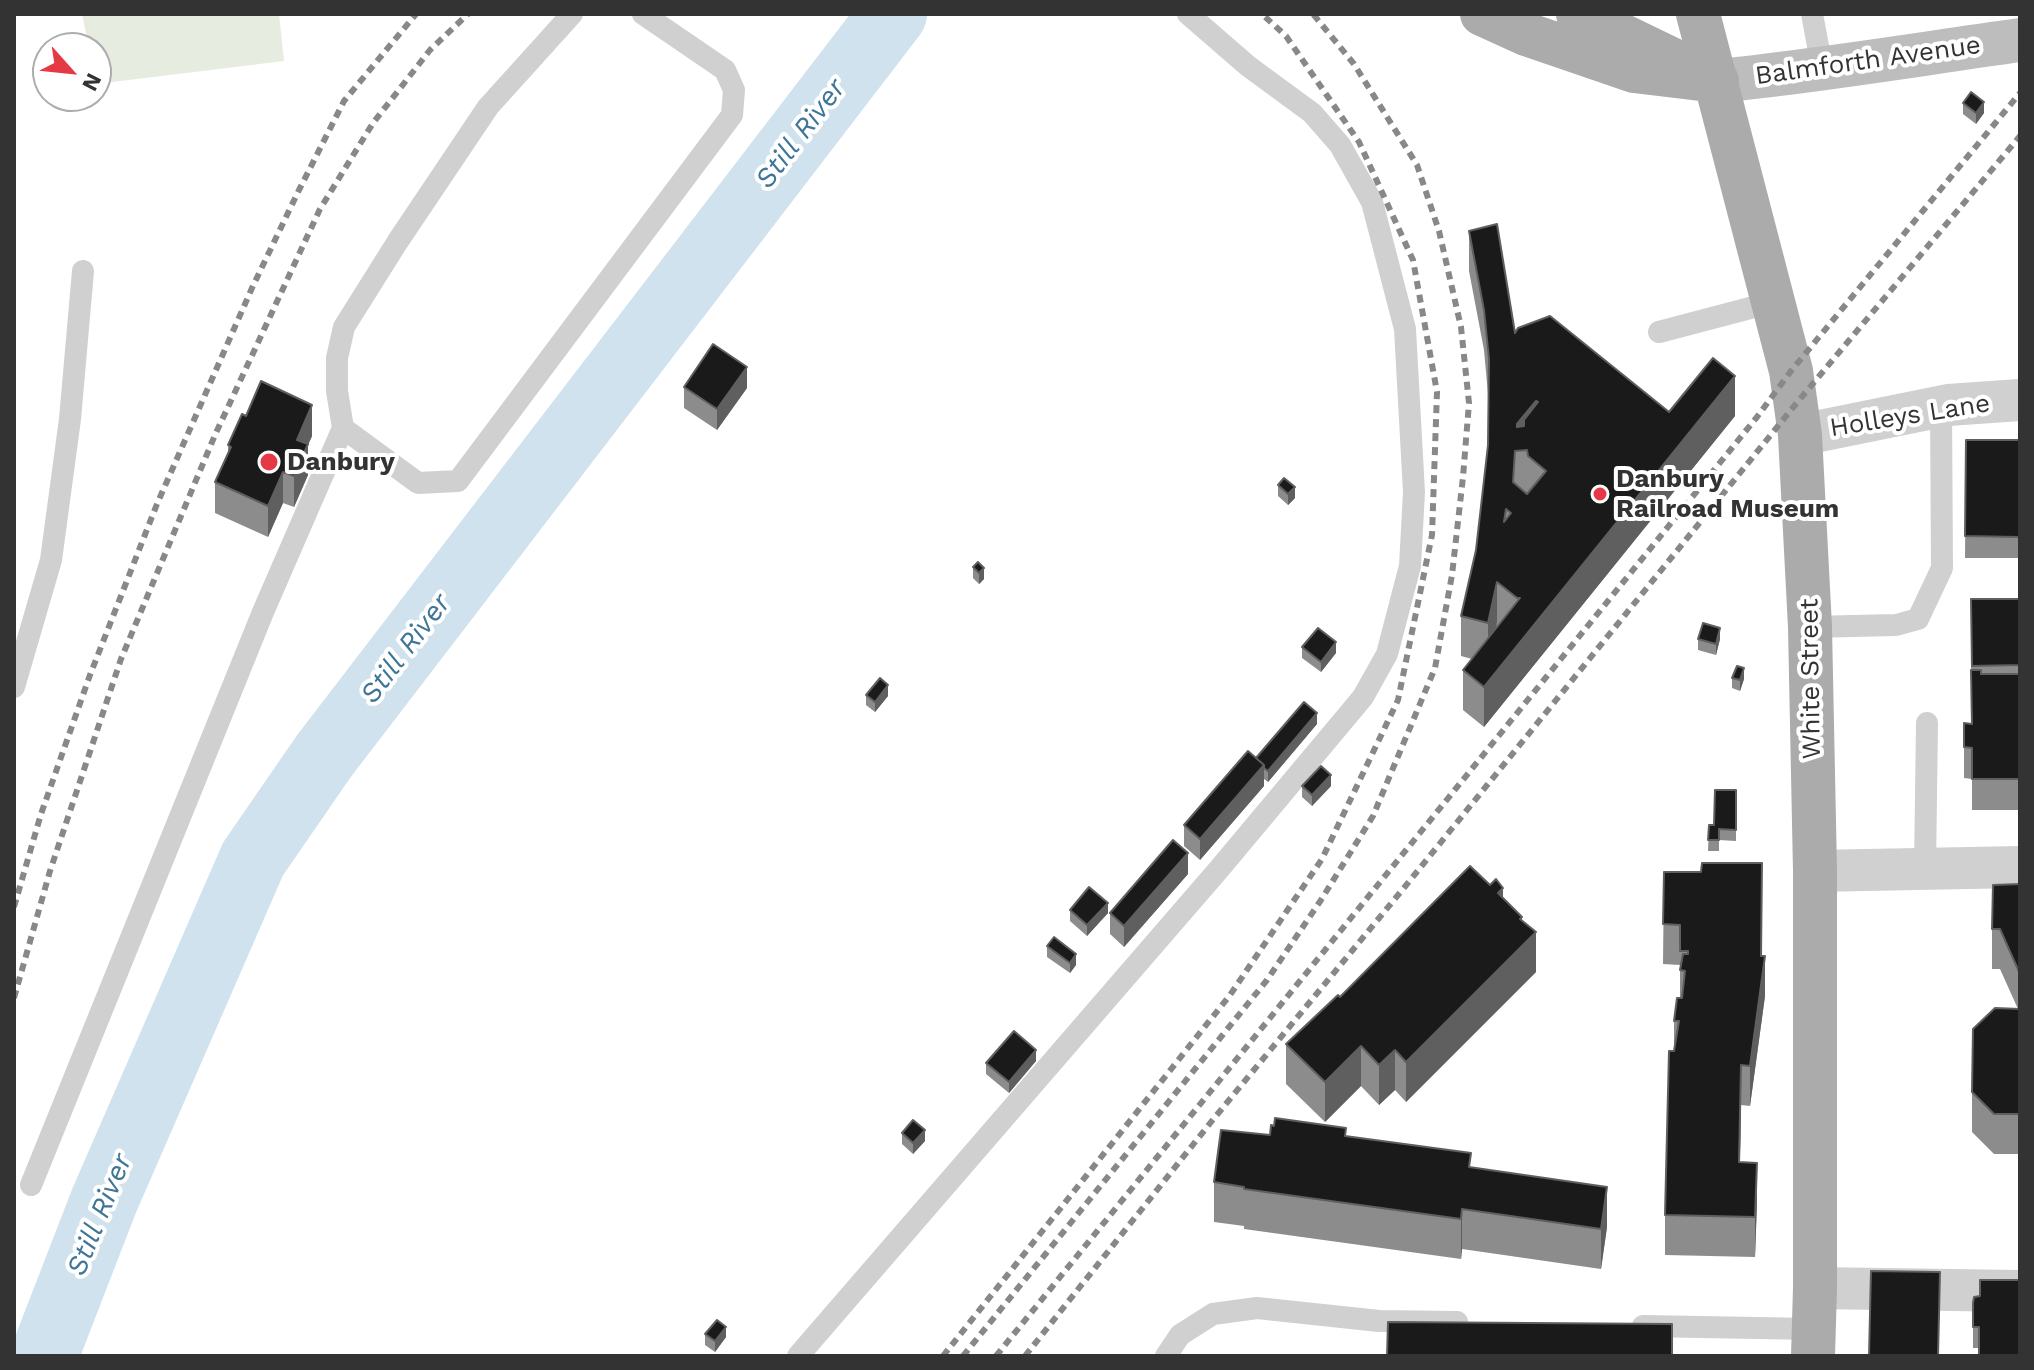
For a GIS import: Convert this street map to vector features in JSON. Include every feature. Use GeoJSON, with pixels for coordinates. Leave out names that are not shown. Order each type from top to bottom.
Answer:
{"type":"FeatureCollection","features":[{"type":"Feature","properties":{"kind":"main road"},"geometry":{"type":"LineString","coordinates":[[1482,14],[1526,34],[1634,71],[1717,81]]}},
{"type":"Feature","properties":{"kind":"main road"},"geometry":{"type":"LineString","coordinates":[[1578,14],[1717,81]]}},
{"type":"Feature","properties":{"kind":"main road","name":"White Street"},"geometry":{"type":"LineString","coordinates":[[1698,14],[1791,371],[1800,435],[1810,627],[1815,871],[1814,1325]]}},
{"type":"Feature","properties":{"kind":"street","name":"Balmforth Avenue"},"geometry":{"type":"LineString","coordinates":[[1717,81],[1781,75],[2020,40]]}},
{"type":"Feature","properties":{"kind":"street","name":"Holleys Lane"},"geometry":{"type":"LineString","coordinates":[[1800,435],[1941,406],[2020,400]]}},
{"type":"Feature","properties":{"kind":"street"},"geometry":{"type":"LineString","coordinates":[[1815,871],[2020,867]]}},
{"type":"Feature","properties":{"kind":"street"},"geometry":{"type":"LineString","coordinates":[[1814,1325],[2020,1291]]}},
{"type":"Feature","properties":{"kind":"lane"},"geometry":{"type":"LineString","coordinates":[[31,1185],[263,612],[343,428],[337,391],[337,358],[344,327],[488,107],[572,14]]}},
{"type":"Feature","properties":{"kind":"lane"},"geometry":{"type":"LineString","coordinates":[[343,428],[418,483],[458,481],[732,115],[734,90],[725,70],[643,14]]}},
{"type":"Feature","properties":{"kind":"lane"},"geometry":{"type":"LineString","coordinates":[[798,1356],[1220,868],[1363,697],[1387,654],[1410,566],[1414,492],[1405,329],[1372,202],[1340,145],[1312,113],[1248,66],[1188,14]]}},
{"type":"Feature","properties":{"kind":"lane"},"geometry":{"type":"LineString","coordinates":[[1812,14],[1822,67]]}},
{"type":"Feature","properties":{"kind":"lane"},"geometry":{"type":"LineString","coordinates":[[14,687],[51,560],[70,419],[83,271]]}},
{"type":"Feature","properties":{"kind":"lane"},"geometry":{"type":"LineString","coordinates":[[1659,332],[1773,302]]}},
{"type":"Feature","properties":{"kind":"lane"},"geometry":{"type":"LineString","coordinates":[[1810,627],[1896,625],[1918,619],[1942,568],[1941,406]]}},
{"type":"Feature","properties":{"kind":"lane"},"geometry":{"type":"LineString","coordinates":[[1925,869],[1927,723]]}},
{"type":"Feature","properties":{"kind":"lane"},"geometry":{"type":"LineString","coordinates":[[1166,1356],[1180,1335],[1213,1314],[1257,1308],[1379,1321],[1472,1323]]}},
{"type":"Feature","properties":{"kind":"lane"},"geometry":{"type":"LineString","coordinates":[[1627,1326],[1814,1325]]}},
{"type":"Feature","properties":{"kind":"shaded area"},"geometry":{"type":"Polygon","coordinates":[[[82,14],[279,14],[284,61],[112,82],[112,32],[86,32],[82,14]]]}},
{"type":"Feature","properties":{"kind":"building"},"geometry":{"type":"Polygon","coordinates":[[[1971,92],[1984,102],[1976,113],[1963,103],[1971,92]]]}},
{"type":"Feature","properties":{"kind":"building","name":"Danbury Railroad Museum"},"geometry":{"type":"Polygon","coordinates":[[[1497,224],[1515,333],[1518,328],[1550,316],[1669,412],[1713,358],[1735,376],[1484,687],[1463,670],[1520,598],[1497,582],[1488,623],[1461,616],[1476,550],[1488,445],[1489,359],[1484,310],[1469,231],[1497,224]],[[1536,401],[1517,427],[1524,426],[1524,420],[1536,401]],[[1527,450],[1515,451],[1513,482],[1527,494],[1546,471],[1528,456],[1527,450]]]}},
{"type":"Feature","properties":{"kind":"building"},"geometry":{"type":"Polygon","coordinates":[[[713,344],[747,367],[717,409],[684,387],[713,344]]]}},
{"type":"Feature","properties":{"kind":"building","name":"Danbury"},"geometry":{"type":"Polygon","coordinates":[[[261,381],[312,405],[297,440],[308,444],[294,476],[283,472],[268,506],[215,482],[242,414],[246,416],[261,381]]]}},
{"type":"Feature","properties":{"kind":"building"},"geometry":{"type":"Polygon","coordinates":[[[1966,440],[2020,440],[2019,537],[1965,536],[1966,440]]]}},
{"type":"Feature","properties":{"kind":"building"},"geometry":{"type":"Polygon","coordinates":[[[1284,478],[1295,487],[1288,494],[1278,485],[1284,478]]]}},
{"type":"Feature","properties":{"kind":"building"},"geometry":{"type":"Polygon","coordinates":[[[978,562],[984,568],[979,573],[973,567],[978,562]]]}},
{"type":"Feature","properties":{"kind":"building"},"geometry":{"type":"Polygon","coordinates":[[[1971,599],[2020,599],[2020,665],[1972,666],[1971,599]]]}},
{"type":"Feature","properties":{"kind":"building"},"geometry":{"type":"Polygon","coordinates":[[[1703,623],[1720,628],[1716,644],[1698,639],[1703,623]]]}},
{"type":"Feature","properties":{"kind":"building"},"geometry":{"type":"Polygon","coordinates":[[[1318,628],[1336,642],[1321,662],[1302,647],[1318,628]]]}},
{"type":"Feature","properties":{"kind":"building"},"geometry":{"type":"Polygon","coordinates":[[[1737,666],[1744,668],[1740,680],[1732,678],[1737,666]]]}},
{"type":"Feature","properties":{"kind":"building"},"geometry":{"type":"Polygon","coordinates":[[[1971,670],[1981,670],[1981,674],[2020,674],[2020,779],[1972,779],[1972,748],[1964,747],[1964,723],[1972,724],[1971,670]]]}},
{"type":"Feature","properties":{"kind":"building"},"geometry":{"type":"Polygon","coordinates":[[[880,678],[888,685],[875,702],[866,695],[880,678]]]}},
{"type":"Feature","properties":{"kind":"building"},"geometry":{"type":"Polygon","coordinates":[[[1304,702],[1317,713],[1268,771],[1256,758],[1304,702]]]}},
{"type":"Feature","properties":{"kind":"building"},"geometry":{"type":"Polygon","coordinates":[[[1248,751],[1264,765],[1200,839],[1184,825],[1248,751]]]}},
{"type":"Feature","properties":{"kind":"building"},"geometry":{"type":"Polygon","coordinates":[[[1321,766],[1331,775],[1312,795],[1302,786],[1321,766]]]}},
{"type":"Feature","properties":{"kind":"building"},"geometry":{"type":"Polygon","coordinates":[[[1715,790],[1736,790],[1736,830],[1719,829],[1719,840],[1708,840],[1709,825],[1714,825],[1715,790]]]}},
{"type":"Feature","properties":{"kind":"building"},"geometry":{"type":"Polygon","coordinates":[[[1173,840],[1188,853],[1124,926],[1110,913],[1173,840]]]}},
{"type":"Feature","properties":{"kind":"building"},"geometry":{"type":"Polygon","coordinates":[[[1702,863],[1762,863],[1761,956],[1765,956],[1750,1066],[1741,1065],[1739,1162],[1757,1163],[1755,1217],[1665,1215],[1669,1051],[1674,1051],[1679,1021],[1674,1021],[1677,998],[1682,998],[1685,971],[1680,970],[1683,954],[1688,954],[1688,951],[1680,951],[1680,925],[1663,924],[1664,872],[1701,872],[1702,863]]]}},
{"type":"Feature","properties":{"kind":"building"},"geometry":{"type":"Polygon","coordinates":[[[1470,866],[1490,885],[1496,879],[1503,888],[1498,893],[1536,932],[1406,1062],[1395,1050],[1379,1065],[1361,1046],[1325,1082],[1286,1044],[1338,995],[1340,997],[1470,866]]]}},
{"type":"Feature","properties":{"kind":"building"},"geometry":{"type":"Polygon","coordinates":[[[2020,884],[2020,974],[2000,929],[1992,929],[1993,885],[2020,884]]]}},
{"type":"Feature","properties":{"kind":"building"},"geometry":{"type":"Polygon","coordinates":[[[1089,887],[1108,903],[1087,925],[1070,910],[1089,887]]]}},
{"type":"Feature","properties":{"kind":"building"},"geometry":{"type":"Polygon","coordinates":[[[1054,937],[1076,954],[1070,963],[1047,946],[1054,937]]]}},
{"type":"Feature","properties":{"kind":"building"},"geometry":{"type":"Polygon","coordinates":[[[1995,1008],[2020,1009],[2020,1114],[1994,1114],[1972,1092],[1973,1029],[1995,1008]]]}},
{"type":"Feature","properties":{"kind":"building"},"geometry":{"type":"Polygon","coordinates":[[[1014,1031],[1036,1050],[1009,1082],[986,1063],[1014,1031]]]}},
{"type":"Feature","properties":{"kind":"building"},"geometry":{"type":"Polygon","coordinates":[[[1275,1118],[1346,1128],[1345,1136],[1471,1153],[1469,1167],[1607,1187],[1601,1229],[1462,1209],[1461,1219],[1244,1189],[1214,1182],[1221,1130],[1270,1135],[1275,1118]]]}},
{"type":"Feature","properties":{"kind":"building"},"geometry":{"type":"Polygon","coordinates":[[[913,1120],[925,1130],[913,1143],[902,1133],[913,1120]]]}},
{"type":"Feature","properties":{"kind":"building"},"geometry":{"type":"Polygon","coordinates":[[[1871,1271],[1940,1272],[1938,1356],[1869,1356],[1871,1271]]]}},
{"type":"Feature","properties":{"kind":"building"},"geometry":{"type":"Polygon","coordinates":[[[1980,1280],[2020,1280],[2020,1355],[1979,1355],[1979,1327],[1973,1327],[1973,1303],[1974,1297],[1980,1296],[1980,1280]]]}},
{"type":"Feature","properties":{"kind":"building"},"geometry":{"type":"Polygon","coordinates":[[[717,1320],[726,1327],[715,1341],[705,1334],[717,1320]]]}},
{"type":"Feature","properties":{"kind":"building"},"geometry":{"type":"Polygon","coordinates":[[[1388,1322],[1672,1324],[1672,1356],[1387,1356],[1388,1322]]]}},
{"type":"Feature","properties":{"kind":"waterway","name":"Still River"},"geometry":{"type":"LineString","coordinates":[[44,1356],[104,1201],[253,859],[324,756],[893,14]]}},
{"type":"Feature","properties":{"kind":"railway"},"geometry":{"type":"LineString","coordinates":[[14,907],[41,814],[90,675],[157,504],[252,288],[344,101],[416,14]]}},
{"type":"Feature","properties":{"kind":"railway"},"geometry":{"type":"LineString","coordinates":[[14,998],[50,871],[121,659],[215,435],[320,209],[373,123],[430,50],[468,14]]}},
{"type":"Feature","properties":{"kind":"railway"},"geometry":{"type":"LineString","coordinates":[[943,1356],[1230,995],[1322,859],[1398,700],[1432,535],[1437,392],[1413,260],[1359,142],[1286,36],[1262,14]]}},
{"type":"Feature","properties":{"kind":"railway"},"geometry":{"type":"LineString","coordinates":[[963,1356],[1267,980],[1373,816],[1435,668],[1452,575],[1469,403],[1461,327],[1439,231],[1417,165],[1354,64],[1313,14]]}},
{"type":"Feature","properties":{"kind":"railway"},"geometry":{"type":"LineString","coordinates":[[996,1356],[1757,417],[1791,371],[2020,93]]}},
{"type":"Feature","properties":{"kind":"railway"},"geometry":{"type":"LineString","coordinates":[[1025,1356],[1211,1122],[1795,405],[2020,136]]}},
{"type":"Feature","properties":{"kind":"place","name":"Danbury"},"geometry":{"type":"Point","coordinates":[269,462]}},
{"type":"Feature","properties":{"kind":"place","name":"Danbury Railroad Museum"},"geometry":{"type":"Point","coordinates":[1600,494]}}]}
